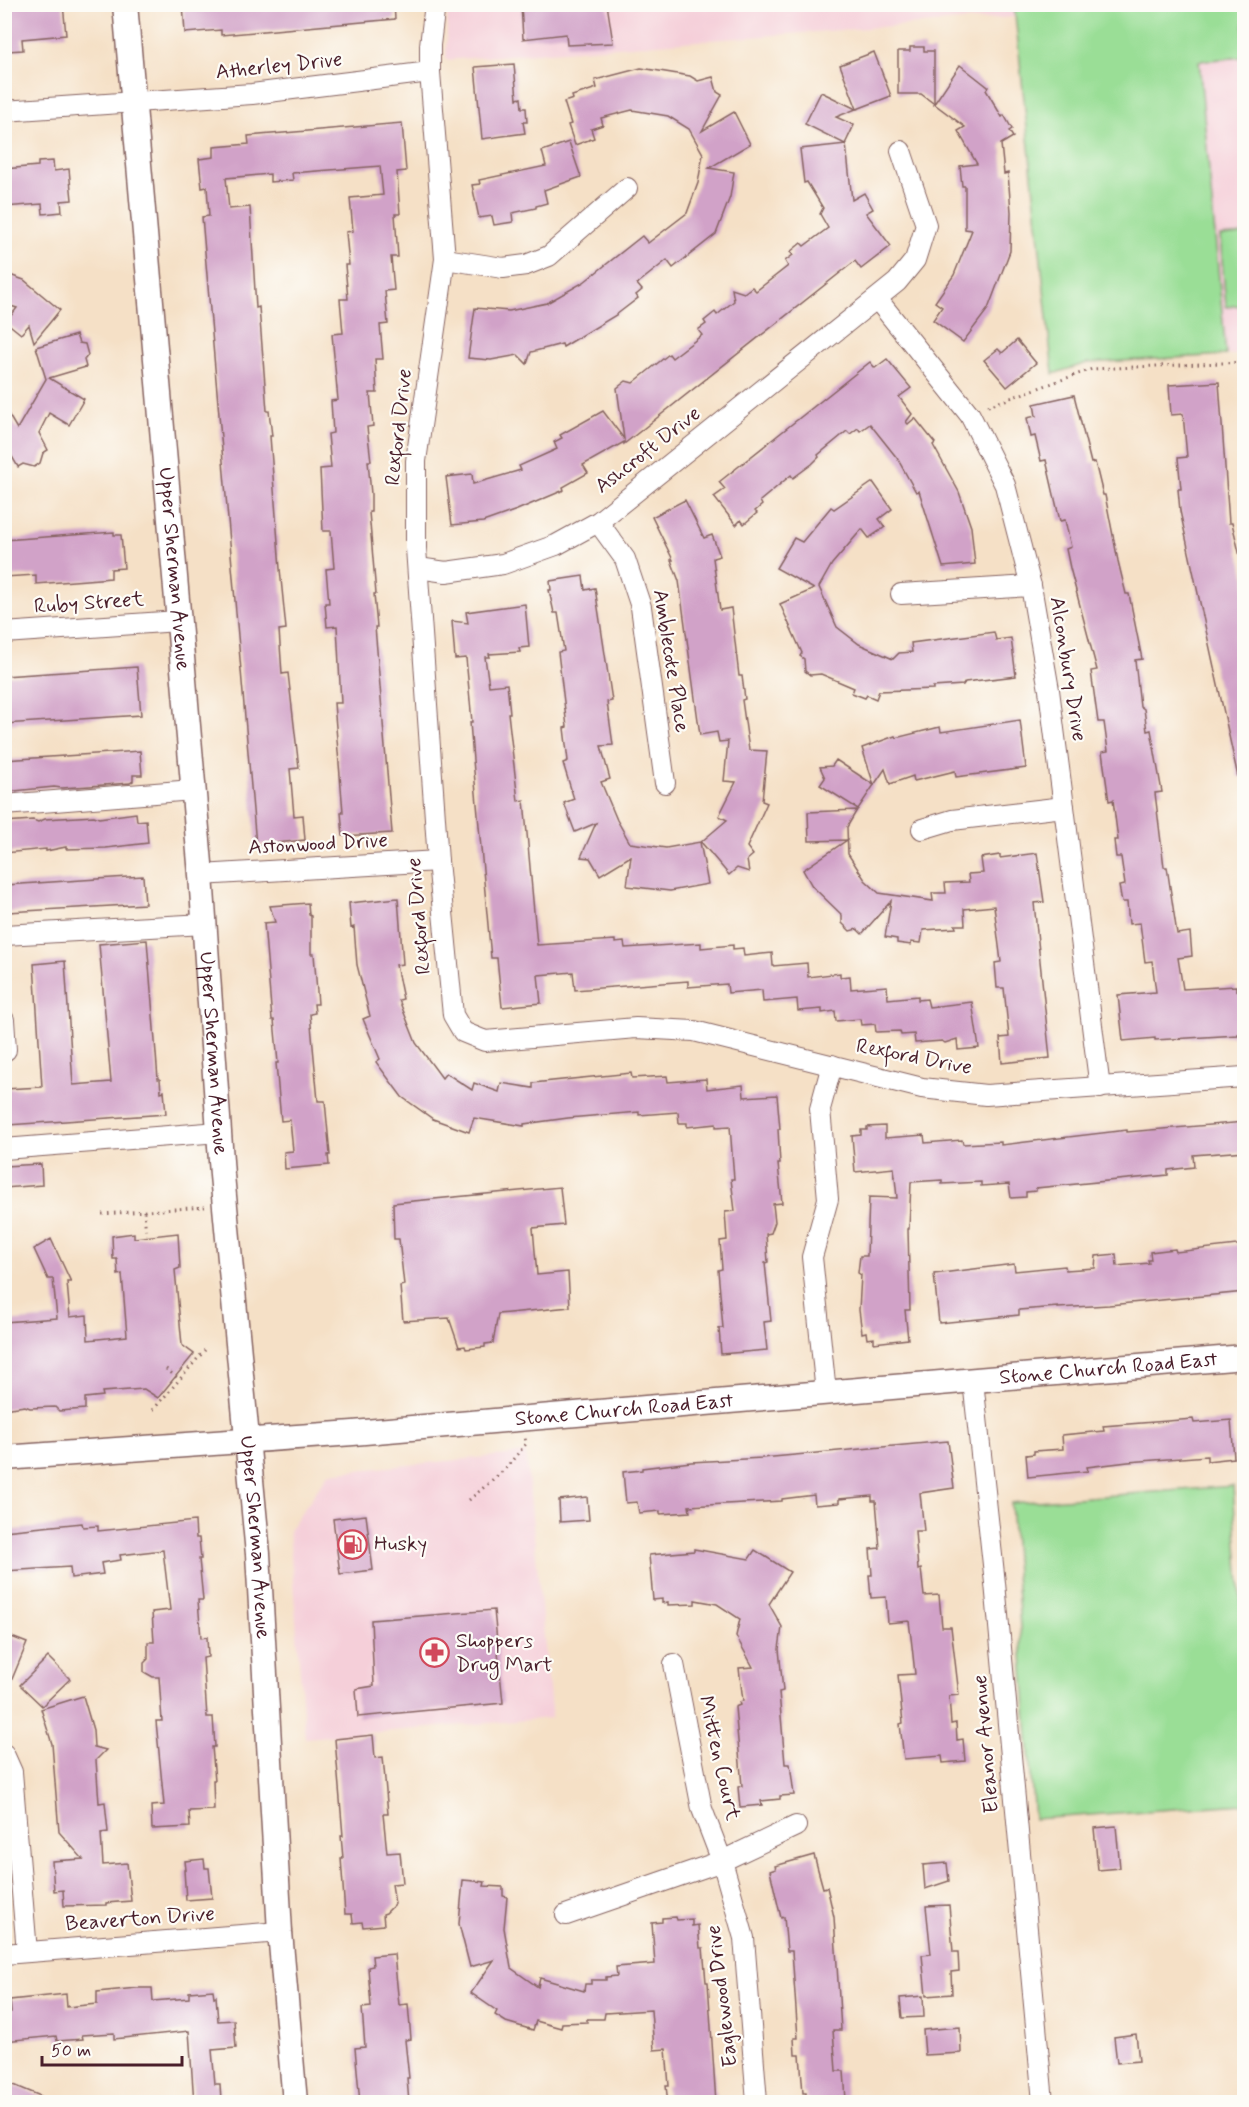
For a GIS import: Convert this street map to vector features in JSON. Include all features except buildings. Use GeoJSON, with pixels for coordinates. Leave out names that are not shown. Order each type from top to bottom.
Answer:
{"type":"FeatureCollection","features":[{"type":"Feature","properties":{"kind":"main road","name":"Upper Sherman Avenue"},"geometry":{"type":"LineString","coordinates":[[124,4],[194,790],[219,1132],[258,1554],[280,1932],[295,2103]]}},
{"type":"Feature","properties":{"kind":"main road","name":"Stone Church Road East"},"geometry":{"type":"LineString","coordinates":[[4,1458],[247,1441],[1245,1357]]}},
{"type":"Feature","properties":{"kind":"street","name":"Rexford Drive"},"geometry":{"type":"LineString","coordinates":[[435,4],[430,45],[430,72],[445,259],[416,461],[416,548],[438,861],[453,1015],[463,1032],[484,1041],[636,1028],[694,1031],[922,1088],[986,1095],[1245,1077]]}},
{"type":"Feature","properties":{"kind":"street","name":"Atherley Drive"},"geometry":{"type":"LineString","coordinates":[[4,111],[252,94],[430,72]]}},
{"type":"Feature","properties":{"kind":"street","name":"Ashcroft Drive"},"geometry":{"type":"LineString","coordinates":[[418,568],[447,572],[503,564],[556,545],[598,522],[878,299],[897,282],[915,260],[926,225],[901,151]]}},
{"type":"Feature","properties":{"kind":"street"},"geometry":{"type":"LineString","coordinates":[[445,259],[503,268],[526,265],[549,255],[627,188]]}},
{"type":"Feature","properties":{"kind":"street","name":"Alconbury Drive"},"geometry":{"type":"LineString","coordinates":[[878,299],[970,415],[1005,485],[1031,586],[1049,690],[1100,1088]]}},
{"type":"Feature","properties":{"kind":"street","name":"Amblecote Place"},"geometry":{"type":"LineString","coordinates":[[598,522],[625,559],[642,607],[665,783]]}},
{"type":"Feature","properties":{"kind":"street"},"geometry":{"type":"LineString","coordinates":[[901,594],[1031,586]]}},
{"type":"Feature","properties":{"kind":"street","name":"Ruby Street"},"geometry":{"type":"LineString","coordinates":[[4,633],[178,621]]}},
{"type":"Feature","properties":{"kind":"street"},"geometry":{"type":"LineString","coordinates":[[4,805],[194,790]]}},
{"type":"Feature","properties":{"kind":"street"},"geometry":{"type":"LineString","coordinates":[[922,829],[952,820],[1064,807]]}},
{"type":"Feature","properties":{"kind":"street","name":"Astonwood Drive"},"geometry":{"type":"LineString","coordinates":[[201,875],[438,861]]}},
{"type":"Feature","properties":{"kind":"street"},"geometry":{"type":"LineString","coordinates":[[4,935],[205,924]]}},
{"type":"Feature","properties":{"kind":"street"},"geometry":{"type":"LineString","coordinates":[[4,1020],[6,1050]]}},
{"type":"Feature","properties":{"kind":"street"},"geometry":{"type":"LineString","coordinates":[[826,1393],[812,1257],[828,1199],[820,1109],[832,1065]]}},
{"type":"Feature","properties":{"kind":"street"},"geometry":{"type":"LineString","coordinates":[[4,1149],[219,1132]]}},
{"type":"Feature","properties":{"kind":"street","name":"Eleanor Avenue"},"geometry":{"type":"LineString","coordinates":[[973,1381],[995,1582],[1043,2103]]}},
{"type":"Feature","properties":{"kind":"street","name":"Mitten Court"},"geometry":{"type":"LineString","coordinates":[[674,1664],[702,1809],[722,1861]]}},
{"type":"Feature","properties":{"kind":"street"},"geometry":{"type":"LineString","coordinates":[[4,1754],[12,1772],[27,1952]]}},
{"type":"Feature","properties":{"kind":"street"},"geometry":{"type":"LineString","coordinates":[[566,1915],[722,1861],[796,1826]]}},
{"type":"Feature","properties":{"kind":"street","name":"Eaglewood Drive"},"geometry":{"type":"LineString","coordinates":[[722,1861],[744,1938],[757,2103]]}},
{"type":"Feature","properties":{"kind":"street","name":"Beaverton Drive"},"geometry":{"type":"LineString","coordinates":[[4,1954],[280,1932]]}},
{"type":"Feature","properties":{"kind":"path"},"geometry":{"type":"LineString","coordinates":[[970,415],[1000,401],[1092,369],[1245,362]]}},
{"type":"Feature","properties":{"kind":"path"},"geometry":{"type":"LineString","coordinates":[[102,1214],[226,1205]]}},
{"type":"Feature","properties":{"kind":"path"},"geometry":{"type":"LineString","coordinates":[[144,1211],[146,1234]]}},
{"type":"Feature","properties":{"kind":"path"},"geometry":{"type":"LineString","coordinates":[[153,1410],[205,1350]]}},
{"type":"Feature","properties":{"kind":"path"},"geometry":{"type":"LineString","coordinates":[[166,1369],[180,1379]]}},
{"type":"Feature","properties":{"kind":"path"},"geometry":{"type":"LineString","coordinates":[[469,1500],[504,1470],[526,1444],[522,1418]]}},
{"type":"Feature","properties":{"kind":"shaded area"},"geometry":{"type":"Polygon","coordinates":[[[448,5],[1014,5],[1014,17],[446,60],[448,5]]]}},
{"type":"Feature","properties":{"kind":"shaded area"},"geometry":{"type":"Polygon","coordinates":[[[1244,57],[1244,354],[1226,355],[1199,61],[1244,57]]]}},
{"type":"Feature","properties":{"kind":"shaded area"},"geometry":{"type":"Polygon","coordinates":[[[526,1453],[552,1718],[305,1738],[289,1530],[329,1473],[526,1453]]]}},
{"type":"Feature","properties":{"kind":"green space"},"geometry":{"type":"Polygon","coordinates":[[[1014,5],[1244,5],[1244,57],[1199,61],[1226,355],[1087,363],[1053,374],[1014,5]]]}},
{"type":"Feature","properties":{"kind":"green space"},"geometry":{"type":"Polygon","coordinates":[[[1244,234],[1244,305],[1226,307],[1220,236],[1244,234]]]}},
{"type":"Feature","properties":{"kind":"green space"},"geometry":{"type":"Polygon","coordinates":[[[1233,1486],[1244,1644],[1244,1804],[1034,1819],[1011,1503],[1233,1486]]]}},
{"type":"Feature","properties":{"kind":"place","name":"Husky"},"geometry":{"type":"Point","coordinates":[353,1544]}},
{"type":"Feature","properties":{"kind":"place","name":"Shoppers Drug Mart"},"geometry":{"type":"Point","coordinates":[435,1653]}}]}
